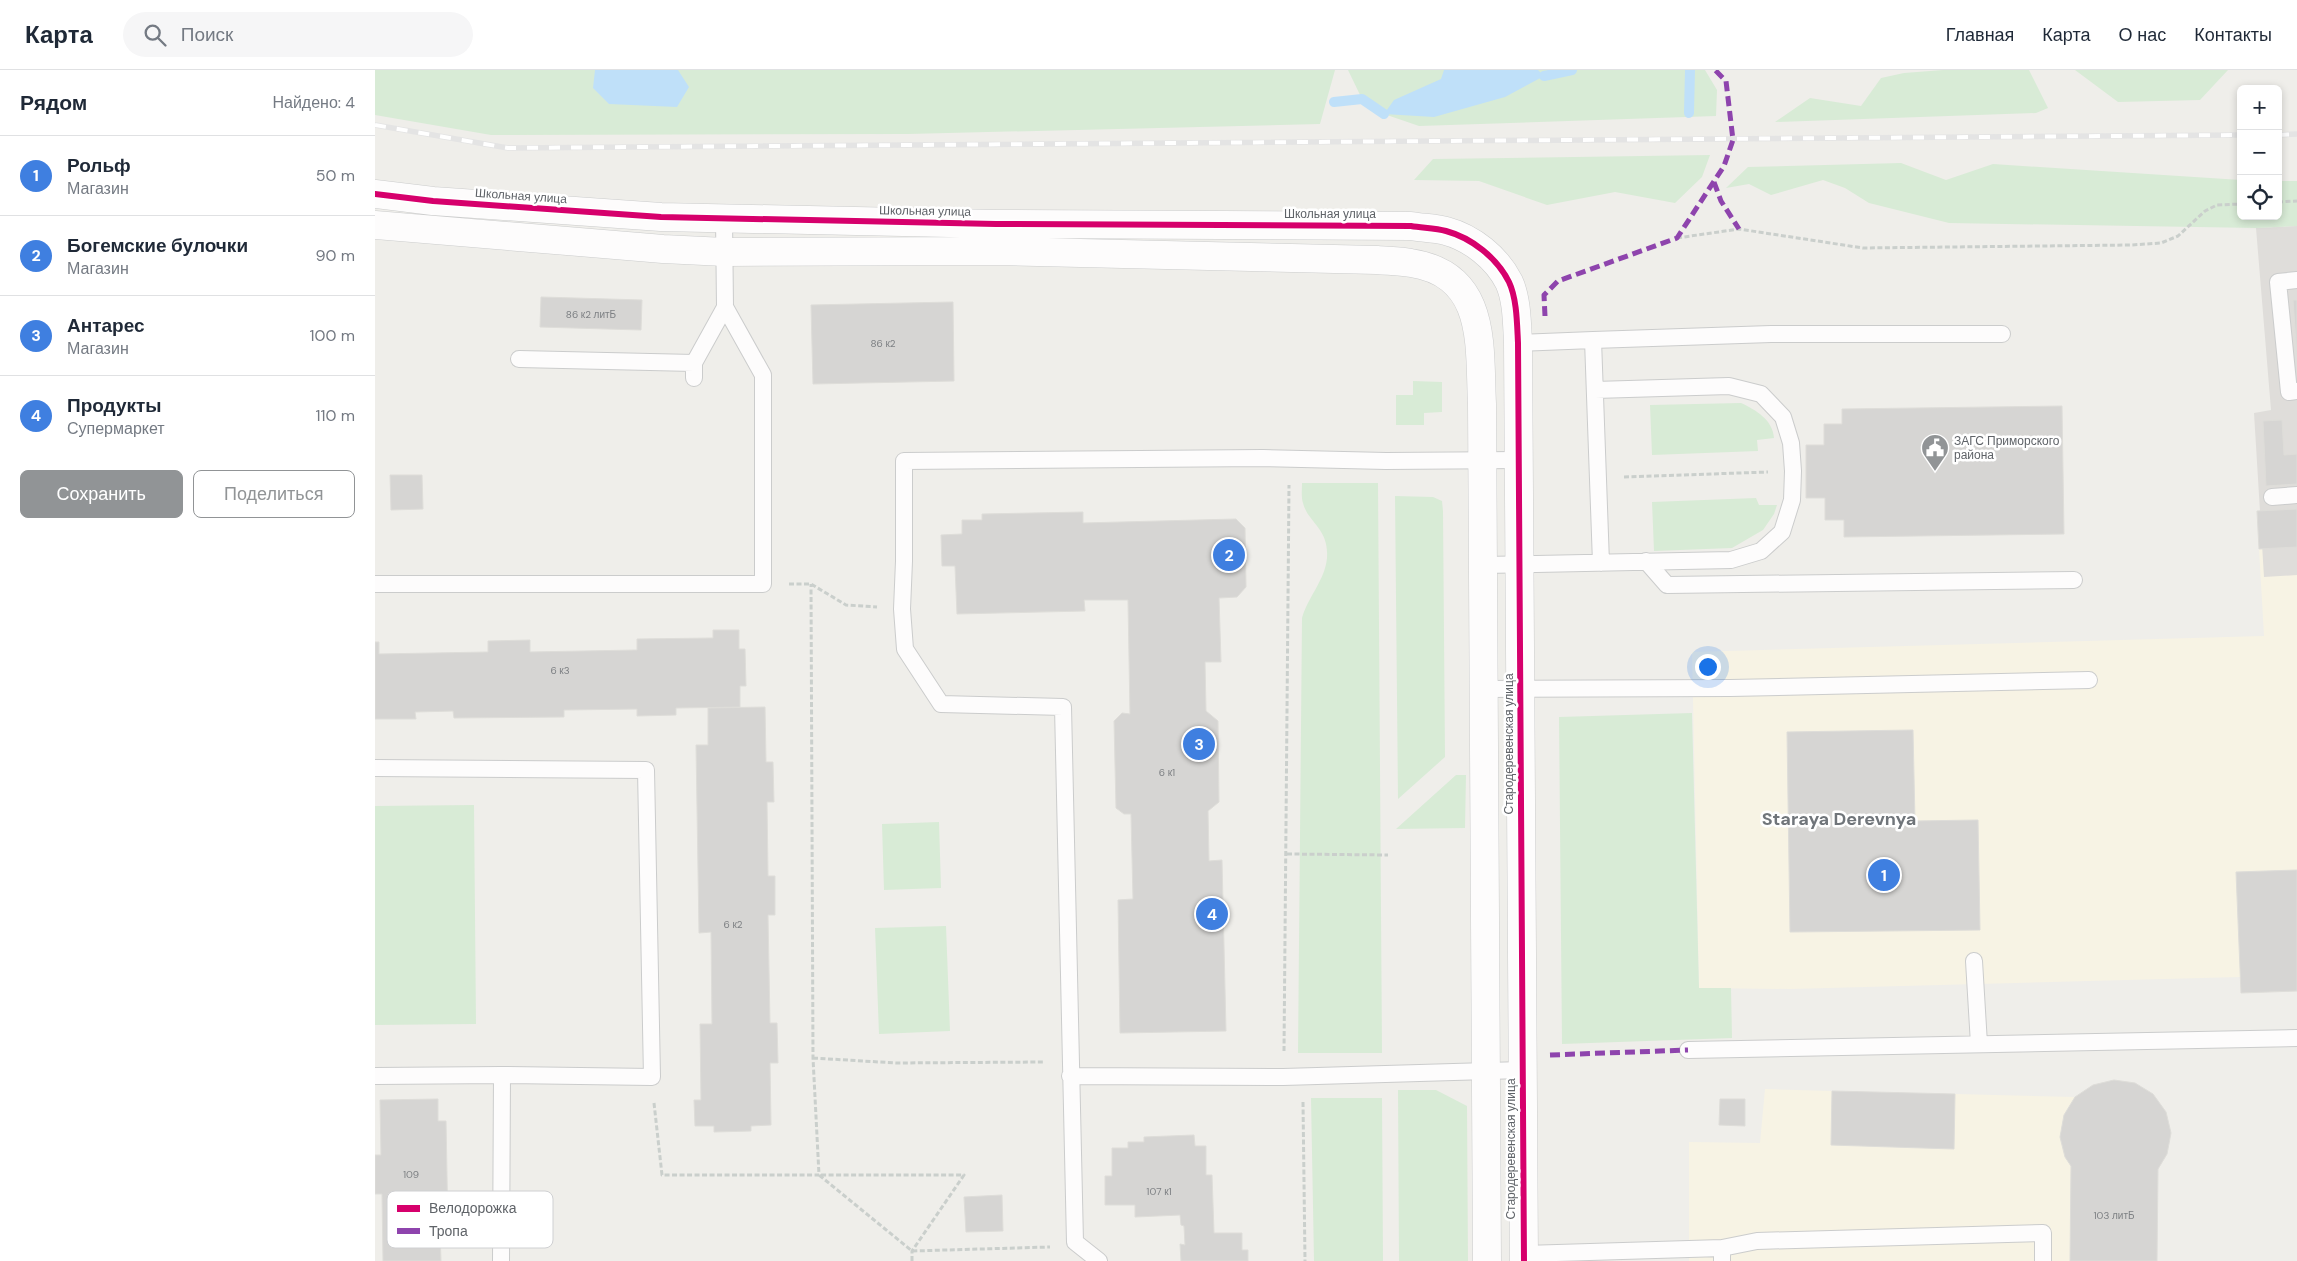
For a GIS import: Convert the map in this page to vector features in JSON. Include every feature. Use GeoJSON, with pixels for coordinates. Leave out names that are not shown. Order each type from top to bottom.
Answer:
{"type":"FeatureCollection","features":[{"type":"Feature","properties":{"kind":"street","name":"Школьная улица"},"geometry":{"type":"LineString","coordinates":[[375,194],[433,201],[651,217],[1005,224],[1411,226],[1446,231],[1472,243]]}},
{"type":"Feature","properties":{"kind":"street"},"geometry":{"type":"LineString","coordinates":[[375,225],[653,248],[725,252]]}},
{"type":"Feature","properties":{"kind":"street","name":"Стародеревенская улица"},"geometry":{"type":"LineString","coordinates":[[1472,243],[1495,259],[1510,284],[1516,314],[1518,343],[1523,1257]]}},
{"type":"Feature","properties":{"kind":"street","name":"Стародеревенская улица"},"geometry":{"type":"LineString","coordinates":[[725,252],[1000,251],[1377,260],[1412,263],[1429,268],[1448,277],[1461,290],[1474,309],[1479,326],[1483,461],[1487,1261]]}},
{"type":"Feature","properties":{"kind":"lane"},"geometry":{"type":"LineString","coordinates":[[519,359],[694,371],[725,307],[724,218]]}},
{"type":"Feature","properties":{"kind":"lane"},"geometry":{"type":"LineString","coordinates":[[2297,280],[2278,282],[2289,392],[2297,391]]}},
{"type":"Feature","properties":{"kind":"lane"},"geometry":{"type":"LineString","coordinates":[[375,584],[763,584],[763,375],[725,307]]}},
{"type":"Feature","properties":{"kind":"lane"},"geometry":{"type":"LineString","coordinates":[[1518,343],[1771,334],[2002,334]]}},
{"type":"Feature","properties":{"kind":"lane"},"geometry":{"type":"LineString","coordinates":[[1593,340],[1601,563]]}},
{"type":"Feature","properties":{"kind":"lane"},"geometry":{"type":"LineString","coordinates":[[1483,565],[1519,566],[1731,560],[1761,551],[1782,532],[1792,500],[1793,471],[1791,443],[1783,417],[1761,394],[1729,386],[1595,390]]}},
{"type":"Feature","properties":{"kind":"lane"},"geometry":{"type":"LineString","coordinates":[[1099,1261],[1075,1242],[1063,707],[941,704],[905,649],[902,608],[904,461],[1289,458],[1519,460]]}},
{"type":"Feature","properties":{"kind":"lane"},"geometry":{"type":"LineString","coordinates":[[2272,497],[2297,495]]}},
{"type":"Feature","properties":{"kind":"lane"},"geometry":{"type":"LineString","coordinates":[[1646,561],[1667,585],[2074,580]]}},
{"type":"Feature","properties":{"kind":"lane"},"geometry":{"type":"LineString","coordinates":[[1484,689],[1740,688],[2089,680]]}},
{"type":"Feature","properties":{"kind":"lane"},"geometry":{"type":"LineString","coordinates":[[375,768],[646,770],[652,1078],[375,1076]]}},
{"type":"Feature","properties":{"kind":"lane"},"geometry":{"type":"LineString","coordinates":[[1975,961],[1979,1044]]}},
{"type":"Feature","properties":{"kind":"lane"},"geometry":{"type":"LineString","coordinates":[[1687,1050],[2297,1038]]}},
{"type":"Feature","properties":{"kind":"lane"},"geometry":{"type":"LineString","coordinates":[[1071,1076],[1283,1077],[1522,1070]]}},
{"type":"Feature","properties":{"kind":"lane"},"geometry":{"type":"LineString","coordinates":[[501,1191],[502,1076]]}},
{"type":"Feature","properties":{"kind":"lane"},"geometry":{"type":"LineString","coordinates":[[1523,1257],[1722,1254],[1757,1241],[2043,1233],[2043,1261]]}},
{"type":"Feature","properties":{"kind":"lane"},"geometry":{"type":"LineString","coordinates":[[501,1248],[501,1261]]}},
{"type":"Feature","properties":{"kind":"path"},"geometry":{"type":"LineString","coordinates":[[2282,202],[2297,201]]}},
{"type":"Feature","properties":{"kind":"path"},"geometry":{"type":"LineString","coordinates":[[1677,238],[1739,229],[1863,248],[2131,245],[2161,243],[2178,236],[2205,211],[2217,205],[2237,204]]}},
{"type":"Feature","properties":{"kind":"path"},"geometry":{"type":"LineString","coordinates":[[1283,1077],[1287,854],[1289,458]]}},
{"type":"Feature","properties":{"kind":"path"},"geometry":{"type":"LineString","coordinates":[[1598,478],[1758,473]]}},
{"type":"Feature","properties":{"kind":"path"},"geometry":{"type":"LineString","coordinates":[[763,584],[811,584],[846,605],[902,608]]}},
{"type":"Feature","properties":{"kind":"path"},"geometry":{"type":"LineString","coordinates":[[811,584],[813,1058],[819,1175],[912,1251],[1081,1247]]}},
{"type":"Feature","properties":{"kind":"path"},"geometry":{"type":"LineString","coordinates":[[1287,854],[1388,855]]}},
{"type":"Feature","properties":{"kind":"path"},"geometry":{"type":"LineString","coordinates":[[813,1058],[896,1064],[1042,1060],[1071,1076]]}},
{"type":"Feature","properties":{"kind":"path"},"geometry":{"type":"LineString","coordinates":[[1303,1076],[1305,1261]]}},
{"type":"Feature","properties":{"kind":"path"},"geometry":{"type":"LineString","coordinates":[[652,1078],[661,1175],[964,1175],[912,1251],[912,1261]]}},
{"type":"Feature","properties":{"kind":"shaded area"},"geometry":{"type":"Polygon","coordinates":[[[2297,226],[2297,575],[2264,577],[2254,413],[2271,410],[2256,228],[2297,226]]]}},
{"type":"Feature","properties":{"kind":"shaded area"},"geometry":{"type":"Polygon","coordinates":[[[2297,547],[2297,991],[2241,993],[2240,977],[1790,989],[1699,988],[1692,652],[2264,636],[2259,549],[2297,547]]]}},
{"type":"Feature","properties":{"kind":"shaded area"},"geometry":{"type":"Polygon","coordinates":[[[1765,1089],[1832,1091],[1831,1145],[1953,1149],[1955,1094],[2075,1097],[2064,1115],[2060,1137],[2065,1157],[2071,1166],[2070,1261],[1689,1261],[1689,1142],[1760,1143],[1765,1089]]]}},
{"type":"Feature","properties":{"kind":"green space"},"geometry":{"type":"Polygon","coordinates":[[[375,70],[1335,70],[1320,124],[908,134],[491,135],[375,115],[375,70]]]}},
{"type":"Feature","properties":{"kind":"green space"},"geometry":{"type":"Polygon","coordinates":[[[1348,70],[1705,70],[1717,90],[1716,116],[1419,126],[1384,114],[1362,99],[1348,70]]]}},
{"type":"Feature","properties":{"kind":"green space"},"geometry":{"type":"Polygon","coordinates":[[[1943,70],[2029,70],[2048,108],[2036,113],[1775,122],[1810,98],[1861,106],[1881,78],[1904,73],[1943,70]]]}},
{"type":"Feature","properties":{"kind":"green space"},"geometry":{"type":"Polygon","coordinates":[[[2075,70],[2228,70],[2200,100],[2118,102],[2075,70]]]}},
{"type":"Feature","properties":{"kind":"green space"},"geometry":{"type":"Polygon","coordinates":[[[1710,155],[1702,177],[1675,203],[1615,192],[1547,205],[1479,181],[1414,180],[1433,159],[1710,155]]]}},
{"type":"Feature","properties":{"kind":"green space"},"geometry":{"type":"Polygon","coordinates":[[[1901,163],[1946,180],[1993,164],[2237,180],[2237,220],[2282,220],[2282,181],[2297,181],[2297,226],[2256,228],[1949,223],[1869,203],[1845,188],[1823,180],[1771,195],[1749,184],[1726,188],[1748,167],[1901,163]]]}},
{"type":"Feature","properties":{"kind":"green space"},"geometry":{"type":"Polygon","coordinates":[[[1413,381],[1442,382],[1442,412],[1424,413],[1424,425],[1396,425],[1396,395],[1413,395],[1413,381]]]}},
{"type":"Feature","properties":{"kind":"green space"},"geometry":{"type":"Polygon","coordinates":[[[1741,403],[1763,416],[1771,426],[1774,438],[1757,440],[1758,451],[1652,455],[1650,405],[1741,403]]]}},
{"type":"Feature","properties":{"kind":"green space"},"geometry":{"type":"Polygon","coordinates":[[[1302,483],[1378,483],[1382,1053],[1298,1053],[1302,618],[1323,574],[1327,558],[1327,548],[1322,533],[1309,516],[1303,503],[1302,483]]]}},
{"type":"Feature","properties":{"kind":"green space"},"geometry":{"type":"Polygon","coordinates":[[[1395,496],[1433,497],[1442,501],[1443,511],[1445,757],[1398,799],[1395,496]]]}},
{"type":"Feature","properties":{"kind":"green space"},"geometry":{"type":"Polygon","coordinates":[[[1756,498],[1759,505],[1777,505],[1774,514],[1763,530],[1732,548],[1654,551],[1652,502],[1756,498]]]}},
{"type":"Feature","properties":{"kind":"green space"},"geometry":{"type":"Polygon","coordinates":[[[1692,713],[1699,988],[1731,988],[1732,1038],[1562,1044],[1559,717],[1692,713]]]}},
{"type":"Feature","properties":{"kind":"green space"},"geometry":{"type":"Polygon","coordinates":[[[1456,775],[1466,775],[1465,828],[1396,829],[1456,775]]]}},
{"type":"Feature","properties":{"kind":"green space"},"geometry":{"type":"Polygon","coordinates":[[[474,805],[476,1024],[375,1025],[375,806],[474,805]]]}},
{"type":"Feature","properties":{"kind":"green space"},"geometry":{"type":"Polygon","coordinates":[[[939,822],[941,888],[884,890],[882,824],[939,822]]]}},
{"type":"Feature","properties":{"kind":"green space"},"geometry":{"type":"Polygon","coordinates":[[[946,926],[950,1031],[879,1034],[875,928],[946,926]]]}},
{"type":"Feature","properties":{"kind":"green space"},"geometry":{"type":"Polygon","coordinates":[[[1398,1090],[1436,1090],[1467,1106],[1468,1261],[1399,1261],[1398,1090]]]}},
{"type":"Feature","properties":{"kind":"green space"},"geometry":{"type":"Polygon","coordinates":[[[1311,1098],[1382,1098],[1383,1261],[1314,1261],[1311,1098]]]}},
{"type":"Feature","properties":{"kind":"water"},"geometry":{"type":"Polygon","coordinates":[[[595,70],[678,70],[689,87],[677,107],[609,104],[593,88],[595,70]]]}},
{"type":"Feature","properties":{"kind":"water"},"geometry":{"type":"Polygon","coordinates":[[[1444,70],[1538,70],[1544,76],[1505,97],[1434,117],[1384,114],[1394,100],[1441,79],[1444,70]]]}},
{"type":"Feature","properties":{"kind":"building"},"geometry":{"type":"Polygon","coordinates":[[[541,297],[642,300],[641,330],[540,327],[541,297]]]}},
{"type":"Feature","properties":{"kind":"building"},"geometry":{"type":"Polygon","coordinates":[[[2293,300],[2297,300],[2297,356],[2293,300]]]}},
{"type":"Feature","properties":{"kind":"building"},"geometry":{"type":"Polygon","coordinates":[[[953,302],[954,381],[813,384],[811,305],[953,302]]]}},
{"type":"Feature","properties":{"kind":"building","name":"ЗАГС Приморского района"},"geometry":{"type":"Polygon","coordinates":[[[2062,406],[2064,534],[1844,537],[1844,520],[1825,520],[1825,498],[1806,498],[1806,445],[1824,445],[1824,424],[1842,424],[1842,409],[2062,406]]]}},
{"type":"Feature","properties":{"kind":"building"},"geometry":{"type":"Polygon","coordinates":[[[2282,420],[2284,455],[2297,454],[2297,484],[2266,486],[2263,421],[2282,420]]]}},
{"type":"Feature","properties":{"kind":"building"},"geometry":{"type":"Polygon","coordinates":[[[390,475],[422,475],[423,509],[391,510],[390,475]]]}},
{"type":"Feature","properties":{"kind":"building"},"geometry":{"type":"Polygon","coordinates":[[[2297,509],[2297,547],[2259,549],[2257,511],[2297,509]]]}},
{"type":"Feature","properties":{"kind":"building"},"geometry":{"type":"Polygon","coordinates":[[[1083,512],[1083,523],[1236,519],[1245,528],[1246,587],[1237,597],[1219,598],[1221,662],[1205,662],[1206,711],[1218,721],[1219,802],[1208,811],[1209,861],[1222,860],[1226,1031],[1120,1033],[1118,900],[1133,899],[1131,814],[1124,814],[1116,808],[1114,721],[1122,713],[1130,714],[1128,600],[1084,600],[1085,611],[957,614],[955,566],[942,566],[941,535],[962,534],[962,520],[982,520],[982,514],[1083,512]]]}},
{"type":"Feature","properties":{"kind":"building"},"geometry":{"type":"Polygon","coordinates":[[[713,630],[739,630],[739,649],[745,649],[746,686],[740,686],[740,707],[676,708],[676,715],[637,716],[637,709],[564,710],[564,717],[454,718],[453,711],[415,712],[416,719],[375,719],[375,642],[379,642],[379,654],[488,652],[488,641],[530,640],[530,652],[637,650],[637,639],[713,638],[713,630]]]}},
{"type":"Feature","properties":{"kind":"building"},"geometry":{"type":"Polygon","coordinates":[[[765,707],[766,762],[773,762],[774,802],[767,802],[768,876],[775,876],[775,915],[768,915],[770,1023],[777,1023],[778,1063],[770,1063],[771,1125],[751,1126],[751,1131],[714,1132],[714,1126],[695,1126],[694,1100],[701,1100],[700,1024],[712,1024],[711,932],[699,933],[696,745],[708,745],[708,708],[765,707]]]}},
{"type":"Feature","properties":{"kind":"building"},"geometry":{"type":"Polygon","coordinates":[[[1913,730],[1915,821],[1978,820],[1980,930],[1790,932],[1787,732],[1913,730]]]}},
{"type":"Feature","properties":{"kind":"building"},"geometry":{"type":"Polygon","coordinates":[[[2297,870],[2297,991],[2241,993],[2236,872],[2297,870]]]}},
{"type":"Feature","properties":{"kind":"building"},"geometry":{"type":"Polygon","coordinates":[[[2114,1080],[2135,1083],[2153,1094],[2166,1112],[2171,1133],[2167,1154],[2158,1169],[2157,1261],[2070,1261],[2071,1166],[2065,1157],[2060,1137],[2064,1115],[2075,1097],[2093,1085],[2114,1080]]]}},
{"type":"Feature","properties":{"kind":"building"},"geometry":{"type":"Polygon","coordinates":[[[1832,1091],[1955,1094],[1954,1149],[1831,1145],[1832,1091]]]}},
{"type":"Feature","properties":{"kind":"building"},"geometry":{"type":"Polygon","coordinates":[[[438,1099],[438,1121],[446,1121],[447,1191],[387,1191],[387,1248],[441,1248],[441,1261],[383,1261],[382,1194],[375,1194],[375,1155],[381,1155],[380,1100],[438,1099]]]}},
{"type":"Feature","properties":{"kind":"building"},"geometry":{"type":"Polygon","coordinates":[[[1720,1099],[1745,1099],[1745,1126],[1719,1125],[1720,1099]]]}},
{"type":"Feature","properties":{"kind":"building"},"geometry":{"type":"Polygon","coordinates":[[[1194,1135],[1195,1146],[1206,1146],[1206,1175],[1212,1175],[1214,1233],[1242,1233],[1242,1250],[1248,1250],[1248,1261],[1181,1261],[1180,1244],[1185,1245],[1184,1226],[1181,1225],[1180,1215],[1135,1217],[1135,1205],[1105,1205],[1105,1176],[1112,1176],[1112,1148],[1128,1148],[1128,1142],[1144,1142],[1144,1137],[1194,1135]]]}},
{"type":"Feature","properties":{"kind":"building"},"geometry":{"type":"Polygon","coordinates":[[[1002,1195],[1003,1231],[966,1232],[964,1197],[1002,1195]]]}},
{"type":"Feature","properties":{"kind":"waterway"},"geometry":{"type":"LineString","coordinates":[[1544,76],[1572,70]]}},
{"type":"Feature","properties":{"kind":"waterway"},"geometry":{"type":"LineString","coordinates":[[1689,113],[1690,70]]}},
{"type":"Feature","properties":{"kind":"waterway"},"geometry":{"type":"LineString","coordinates":[[1334,102],[1362,99],[1384,114]]}},
{"type":"Feature","properties":{"kind":"railway"},"geometry":{"type":"LineString","coordinates":[[375,125],[508,148],[2237,135]]}},
{"type":"Feature","properties":{"kind":"railway"},"geometry":{"type":"LineString","coordinates":[[2282,135],[2297,134]]}},
{"type":"Feature","properties":{"kind":"marked path"},"geometry":{"type":"LineString","coordinates":[[1545,316],[1544,295],[1558,281],[1677,238],[1724,166],[1733,140],[1726,81],[1715,70]]}},
{"type":"Feature","properties":{"kind":"marked path"},"geometry":{"type":"LineString","coordinates":[[1714,182],[1721,201],[1739,229]]}},
{"type":"Feature","properties":{"kind":"marked path"},"geometry":{"type":"LineString","coordinates":[[1550,1055],[1688,1050]]}},
{"type":"Feature","properties":{"kind":"cycle path"},"geometry":{"type":"LineString","coordinates":[[375,194],[433,201],[661,217],[996,224],[1411,226],[1456,234],[1474,244],[1491,257],[1504,273],[1512,289],[1518,343],[1524,1261]]}},
{"type":"Feature","properties":{"kind":"place","name":"ЗАГС Приморского района"},"geometry":{"type":"Point","coordinates":[1935,472]}},
{"type":"Feature","properties":{"kind":"place","name":"Богемские булочки"},"geometry":{"type":"Point","coordinates":[1229,555]}},
{"type":"Feature","properties":{"kind":"place","name":"Антарес"},"geometry":{"type":"Point","coordinates":[1199,744]}},
{"type":"Feature","properties":{"kind":"place","name":"Рольф"},"geometry":{"type":"Point","coordinates":[1884,875]}},
{"type":"Feature","properties":{"kind":"place","name":"Продукты"},"geometry":{"type":"Point","coordinates":[1212,914]}},
{"type":"Feature","properties":{"kind":"district","name":"Staraya Derevnya"},"geometry":{"type":"Point","coordinates":[1839,819]}}]}
